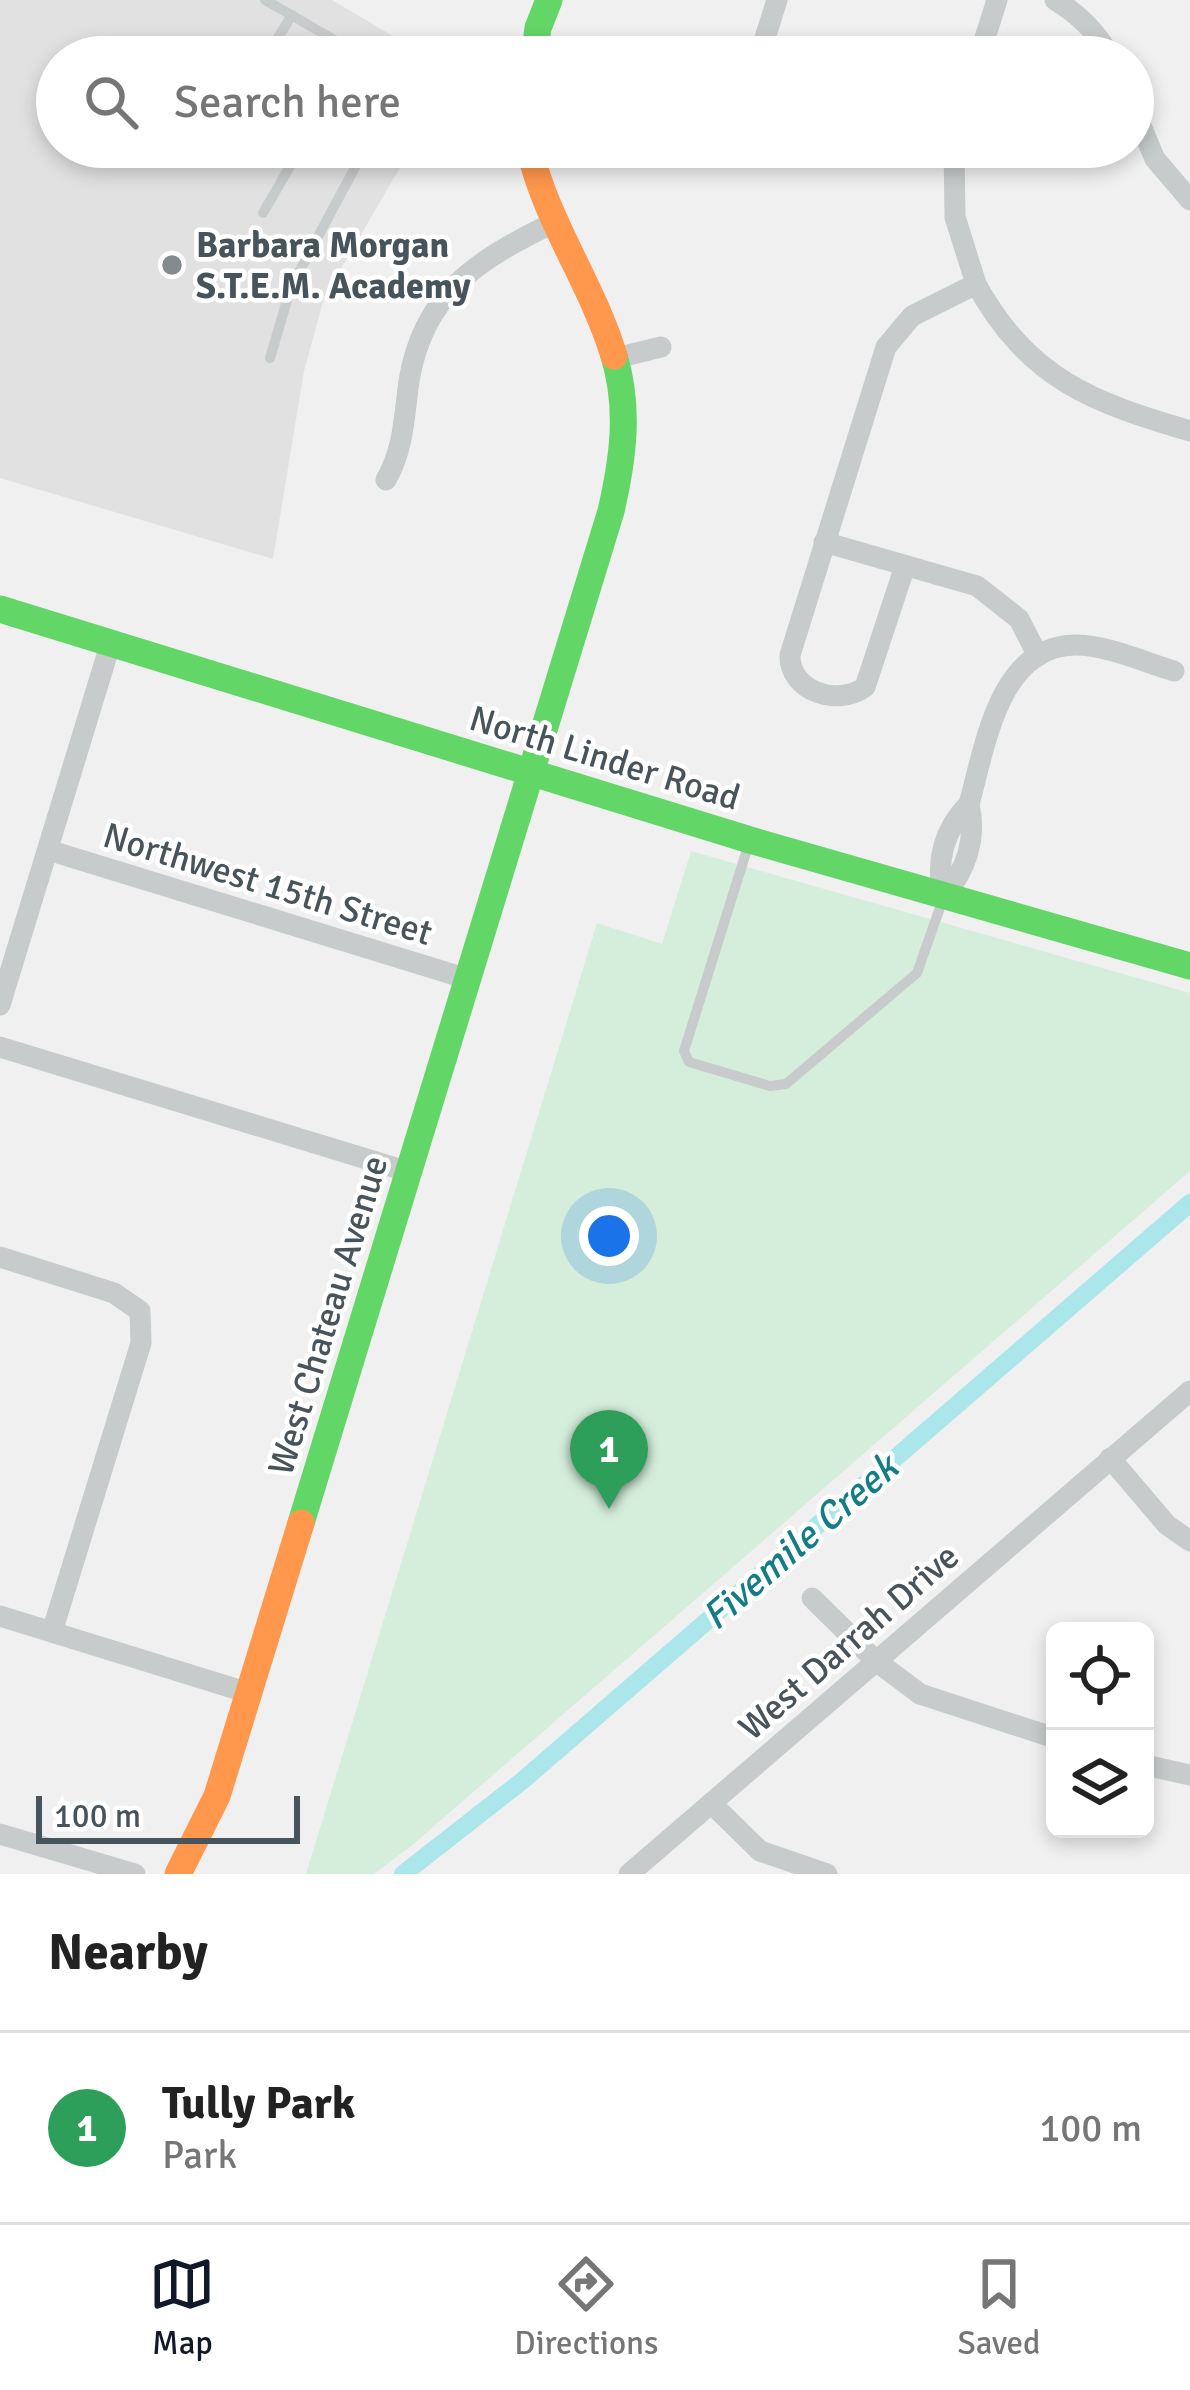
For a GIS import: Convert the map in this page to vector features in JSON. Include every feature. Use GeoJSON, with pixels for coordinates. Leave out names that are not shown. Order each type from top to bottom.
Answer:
{"type":"FeatureCollection","features":[{"type":"Feature","properties":{"kind":"street"},"geometry":{"type":"LineString","coordinates":[[537,36],[548,0]]}},
{"type":"Feature","properties":{"kind":"street"},"geometry":{"type":"LineString","coordinates":[[766,36],[777,0]]}},
{"type":"Feature","properties":{"kind":"street"},"geometry":{"type":"LineString","coordinates":[[986,36],[997,0]]}},
{"type":"Feature","properties":{"kind":"street"},"geometry":{"type":"LineString","coordinates":[[1055,0],[1099,36]]}},
{"type":"Feature","properties":{"kind":"street"},"geometry":{"type":"LineString","coordinates":[[1154,157],[1190,200]]}},
{"type":"Feature","properties":{"kind":"street","name":"West Chateau Avenue"},"geometry":{"type":"LineString","coordinates":[[178,1874],[217,1796],[617,483],[624,409],[616,358],[598,307],[551,224],[532,168]]}},
{"type":"Feature","properties":{"kind":"street"},"geometry":{"type":"LineString","coordinates":[[954,168],[955,217],[976,284],[1005,331],[1050,375],[1106,406],[1190,431]]}},
{"type":"Feature","properties":{"kind":"street"},"geometry":{"type":"LineString","coordinates":[[386,480],[401,446],[413,363],[429,316],[458,281],[491,255],[551,224]]}},
{"type":"Feature","properties":{"kind":"street"},"geometry":{"type":"LineString","coordinates":[[905,566],[871,675],[856,693],[837,697],[806,687],[794,676],[790,655],[886,347],[912,316],[976,284]]}},
{"type":"Feature","properties":{"kind":"street"},"geometry":{"type":"LineString","coordinates":[[616,358],[662,347]]}},
{"type":"Feature","properties":{"kind":"street"},"geometry":{"type":"LineString","coordinates":[[824,542],[977,586],[1019,620],[1038,656]]}},
{"type":"Feature","properties":{"kind":"street","name":"North Linder Road"},"geometry":{"type":"LineString","coordinates":[[0,609],[943,897],[1190,966]]}},
{"type":"Feature","properties":{"kind":"street"},"geometry":{"type":"LineString","coordinates":[[0,1005],[112,642]]}},
{"type":"Feature","properties":{"kind":"street"},"geometry":{"type":"LineString","coordinates":[[943,897],[960,878],[974,827],[969,804],[994,716],[1011,680],[1038,656],[1073,645],[1174,671]]}},
{"type":"Feature","properties":{"kind":"street","name":"Northwest 15th Street"},"geometry":{"type":"LineString","coordinates":[[48,850],[468,979]]}},
{"type":"Feature","properties":{"kind":"street"},"geometry":{"type":"LineString","coordinates":[[0,1047],[409,1172]]}},
{"type":"Feature","properties":{"kind":"street"},"geometry":{"type":"LineString","coordinates":[[0,1257],[114,1292],[140,1311],[141,1343],[52,1632]]}},
{"type":"Feature","properties":{"kind":"street","name":"West Darrah Drive"},"geometry":{"type":"LineString","coordinates":[[629,1874],[1190,1391]]}},
{"type":"Feature","properties":{"kind":"street"},"geometry":{"type":"LineString","coordinates":[[1110,1458],[1167,1525],[1190,1541]]}},
{"type":"Feature","properties":{"kind":"street"},"geometry":{"type":"LineString","coordinates":[[812,1598],[876,1661],[920,1694],[1046,1735]]}},
{"type":"Feature","properties":{"kind":"street"},"geometry":{"type":"LineString","coordinates":[[0,1616],[249,1693]]}},
{"type":"Feature","properties":{"kind":"street"},"geometry":{"type":"LineString","coordinates":[[1154,1767],[1190,1775]]}},
{"type":"Feature","properties":{"kind":"street"},"geometry":{"type":"LineString","coordinates":[[711,1803],[760,1851],[827,1874]]}},
{"type":"Feature","properties":{"kind":"street"},"geometry":{"type":"LineString","coordinates":[[0,1834],[135,1874]]}},
{"type":"Feature","properties":{"kind":"lane"},"geometry":{"type":"LineString","coordinates":[[266,0],[328,36]]}},
{"type":"Feature","properties":{"kind":"lane"},"geometry":{"type":"LineString","coordinates":[[279,36],[292,15]]}},
{"type":"Feature","properties":{"kind":"lane"},"geometry":{"type":"LineString","coordinates":[[263,213],[289,168]]}},
{"type":"Feature","properties":{"kind":"lane"},"geometry":{"type":"LineString","coordinates":[[270,358],[291,287],[355,168]]}},
{"type":"Feature","properties":{"kind":"lane"},"geometry":{"type":"LineString","coordinates":[[750,839],[686,1040],[686,1058],[770,1086],[786,1084],[916,973],[943,897]]}},
{"type":"Feature","properties":{"kind":"shaded area","name":"Barbara Morgan S.T.E.M. Academy"},"geometry":{"type":"Polygon","coordinates":[[[0,0],[332,0],[393,36],[36,36],[36,168],[400,168],[324,298],[304,371],[273,559],[0,478],[0,0]]]}},
{"type":"Feature","properties":{"kind":"green space"},"geometry":{"type":"Polygon","coordinates":[[[691,851],[1190,993],[1190,1171],[411,1846],[374,1874],[306,1874],[597,923],[662,944],[691,851]]]}},
{"type":"Feature","properties":{"kind":"waterway","name":"Fivemile Creek"},"geometry":{"type":"LineString","coordinates":[[403,1874],[522,1781],[1190,1203]]}},
{"type":"Feature","properties":{"kind":"traffic: fast"},"geometry":{"type":"LineString","coordinates":[[537,36],[549,0]]}},
{"type":"Feature","properties":{"kind":"traffic: fast"},"geometry":{"type":"LineString","coordinates":[[301,1523],[611,511],[623,434],[614,356]]}},
{"type":"Feature","properties":{"kind":"traffic: fast"},"geometry":{"type":"LineString","coordinates":[[0,609],[750,840],[1190,966]]}},
{"type":"Feature","properties":{"kind":"traffic: slow"},"geometry":{"type":"LineString","coordinates":[[535,168],[614,356]]}},
{"type":"Feature","properties":{"kind":"traffic: slow"},"geometry":{"type":"LineString","coordinates":[[178,1874],[217,1796],[301,1523]]}},
{"type":"Feature","properties":{"kind":"place","name":"Barbara Morgan S.T.E.M. Academy"},"geometry":{"type":"Point","coordinates":[172,265]}},
{"type":"Feature","properties":{"kind":"place","name":"Tully Park"},"geometry":{"type":"Point","coordinates":[609,1509]}}]}
